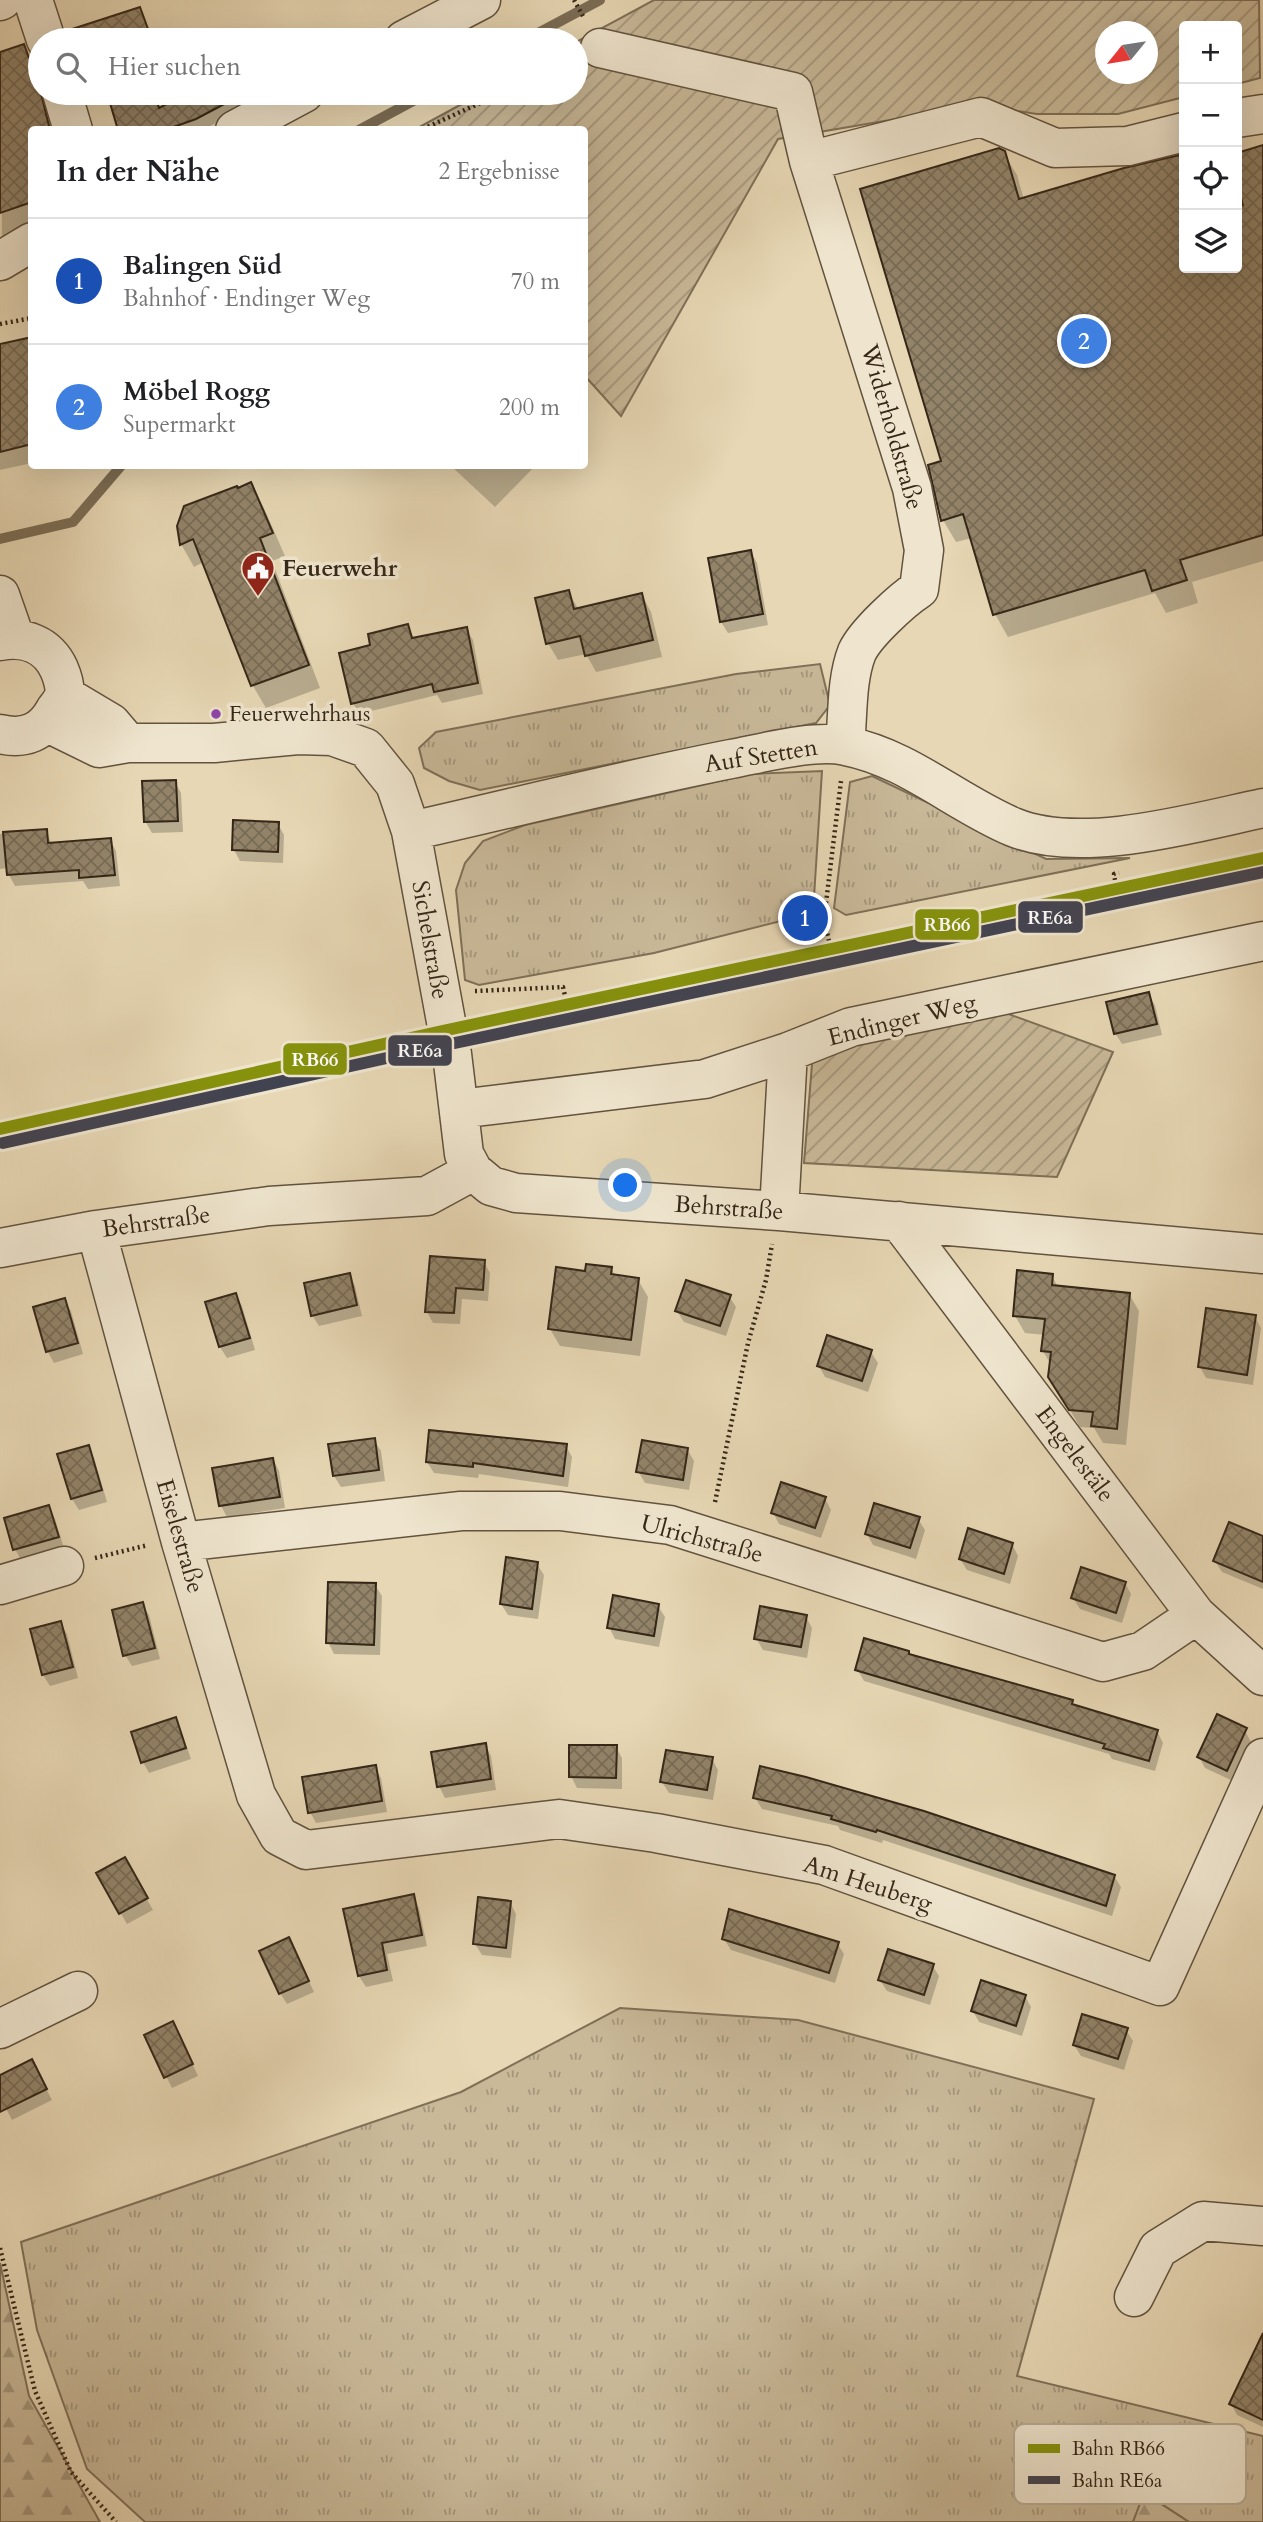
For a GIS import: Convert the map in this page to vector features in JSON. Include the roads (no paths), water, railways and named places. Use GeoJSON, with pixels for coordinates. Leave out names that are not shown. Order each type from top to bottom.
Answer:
{"type":"FeatureCollection","features":[{"type":"Feature","properties":{"kind":"street"},"geometry":{"type":"LineString","coordinates":[[33,0],[42,28]]}},
{"type":"Feature","properties":{"kind":"street"},"geometry":{"type":"LineString","coordinates":[[427,28],[481,0]]}},
{"type":"Feature","properties":{"kind":"street","name":"Widerholdstraße"},"geometry":{"type":"LineString","coordinates":[[600,48],[793,92],[809,161],[912,488],[923,550],[919,589],[904,599],[858,650],[851,679],[845,745]]}},
{"type":"Feature","properties":{"kind":"street"},"geometry":{"type":"LineString","coordinates":[[66,105],[72,126]]}},
{"type":"Feature","properties":{"kind":"street"},"geometry":{"type":"LineString","coordinates":[[242,126],[282,105]]}},
{"type":"Feature","properties":{"kind":"street"},"geometry":{"type":"LineString","coordinates":[[1242,117],[1263,114]]}},
{"type":"Feature","properties":{"kind":"street"},"geometry":{"type":"LineString","coordinates":[[809,161],[981,117],[1055,148],[1128,146],[1179,133]]}},
{"type":"Feature","properties":{"kind":"street"},"geometry":{"type":"LineString","coordinates":[[0,261],[28,244]]}},
{"type":"Feature","properties":{"kind":"street"},"geometry":{"type":"LineString","coordinates":[[0,595],[8,640],[37,644],[54,659],[63,678],[56,709],[36,732],[14,737],[0,734]]}},
{"type":"Feature","properties":{"kind":"street"},"geometry":{"type":"LineString","coordinates":[[56,709],[111,723],[128,743],[214,743],[298,735],[332,736],[366,748],[395,784],[411,831]]}},
{"type":"Feature","properties":{"kind":"street","name":"Auf Stetten"},"geometry":{"type":"LineString","coordinates":[[411,831],[686,768],[797,746],[845,745],[898,763],[1014,827],[1056,837],[1097,839],[1263,808]]}},
{"type":"Feature","properties":{"kind":"street","name":"Sichelstraße"},"geometry":{"type":"LineString","coordinates":[[411,831],[452,1054],[464,1154],[473,1171]]}},
{"type":"Feature","properties":{"kind":"street","name":"Endinger Weg"},"geometry":{"type":"LineString","coordinates":[[459,1109],[705,1079],[788,1052],[851,1027],[1263,941]]}},
{"type":"Feature","properties":{"kind":"street"},"geometry":{"type":"LineString","coordinates":[[779,1211],[788,1052]]}},
{"type":"Feature","properties":{"kind":"street","name":"Behrstraße"},"geometry":{"type":"LineString","coordinates":[[0,1248],[96,1230],[269,1206],[427,1196],[473,1171],[491,1186],[516,1193],[779,1211],[1263,1254]]}},
{"type":"Feature","properties":{"kind":"street","name":"Engelestäle"},"geometry":{"type":"LineString","coordinates":[[899,1221],[1196,1615],[1263,1676]]}},
{"type":"Feature","properties":{"kind":"street","name":"Eiselestraße"},"geometry":{"type":"LineString","coordinates":[[96,1230],[181,1542],[256,1795],[279,1836]]}},
{"type":"Feature","properties":{"kind":"street","name":"Ulrichstraße"},"geometry":{"type":"LineString","coordinates":[[181,1542],[461,1511],[560,1511],[670,1525],[1103,1662],[1143,1651],[1196,1615]]}},
{"type":"Feature","properties":{"kind":"street"},"geometry":{"type":"LineString","coordinates":[[0,1585],[64,1566]]}},
{"type":"Feature","properties":{"kind":"street","name":"Am Heuberg"},"geometry":{"type":"LineString","coordinates":[[279,1836],[306,1850],[559,1819],[656,1833],[824,1866],[1160,1986],[1263,1758]]}},
{"type":"Feature","properties":{"kind":"street"},"geometry":{"type":"LineString","coordinates":[[0,2029],[78,1991]]}},
{"type":"Feature","properties":{"kind":"street"},"geometry":{"type":"LineString","coordinates":[[1133,2297],[1158,2249],[1203,2221],[1263,2226]]}},
{"type":"Feature","properties":{"kind":"waterway"},"geometry":{"type":"LineString","coordinates":[[548,28],[600,0]]}},
{"type":"Feature","properties":{"kind":"waterway"},"geometry":{"type":"LineString","coordinates":[[366,126],[406,105]]}},
{"type":"Feature","properties":{"kind":"waterway"},"geometry":{"type":"LineString","coordinates":[[0,539],[73,522],[118,469]]}},
{"type":"Feature","properties":{"kind":"rail line","name":"RB66"},"geometry":{"type":"LineString","coordinates":[[0,1129],[447,1030],[1263,858]]}},
{"type":"Feature","properties":{"kind":"rail line","name":"RE6a"},"geometry":{"type":"LineString","coordinates":[[3,1143],[450,1044],[1263,872]]}},
{"type":"Feature","properties":{"kind":"place","name":"Möbel Rogg"},"geometry":{"type":"Point","coordinates":[1084,341]}},
{"type":"Feature","properties":{"kind":"place","name":"Feuerwehr"},"geometry":{"type":"Point","coordinates":[258,598]}},
{"type":"Feature","properties":{"kind":"place","name":"Feuerwehrhaus"},"geometry":{"type":"Point","coordinates":[216,714]}},
{"type":"Feature","properties":{"kind":"place","name":"Balingen Süd"},"geometry":{"type":"Point","coordinates":[805,918]}}]}
